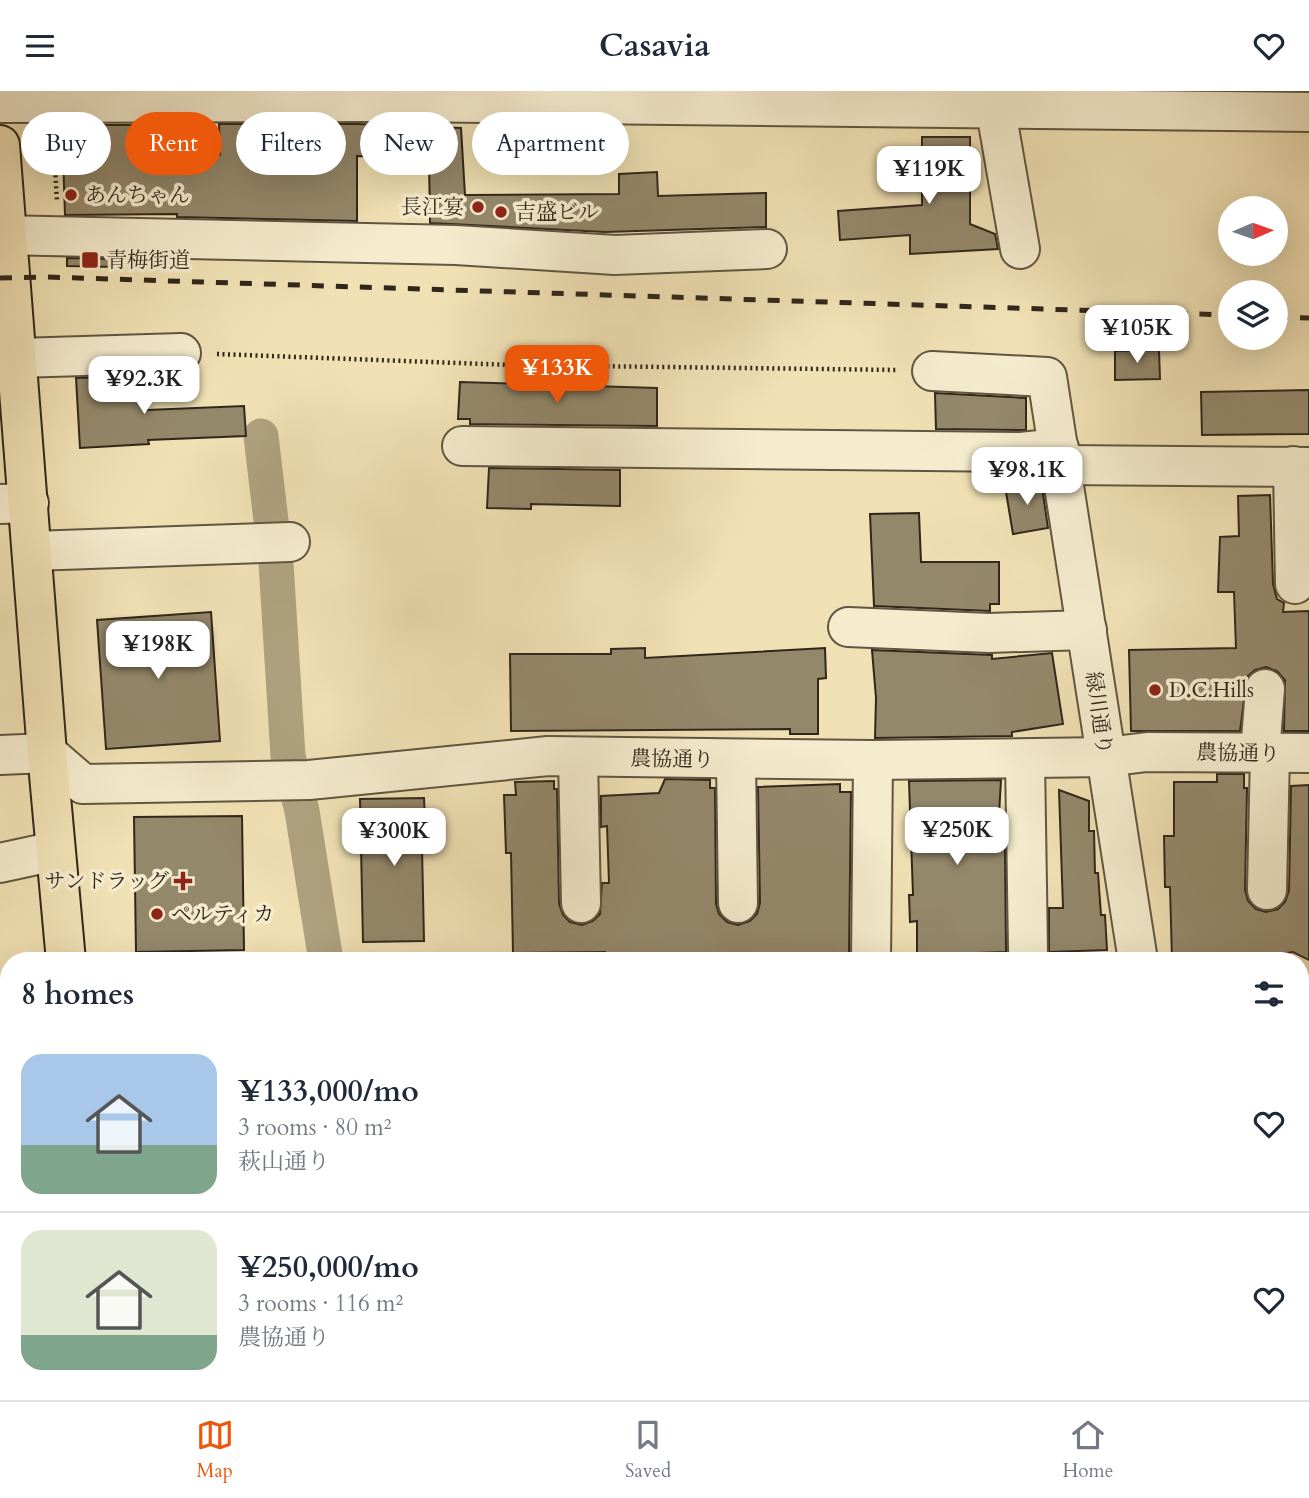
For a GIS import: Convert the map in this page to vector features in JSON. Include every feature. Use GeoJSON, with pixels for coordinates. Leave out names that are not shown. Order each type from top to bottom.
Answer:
{"type":"FeatureCollection","features":[{"type":"Feature","properties":{"kind":"main road"},"geometry":{"type":"LineString","coordinates":[[0,145],[4,235],[18,358],[14,504],[32,551],[65,952]]}},
{"type":"Feature","properties":{"kind":"street"},"geometry":{"type":"LineString","coordinates":[[0,103],[395,97],[1001,104],[1309,112]]}},
{"type":"Feature","properties":{"kind":"street"},"geometry":{"type":"LineString","coordinates":[[1001,104],[1020,249]]}},
{"type":"Feature","properties":{"kind":"street"},"geometry":{"type":"LineString","coordinates":[[4,235],[456,245],[615,255],[766,249]]}},
{"type":"Feature","properties":{"kind":"street"},"geometry":{"type":"LineString","coordinates":[[18,358],[181,353]]}},
{"type":"Feature","properties":{"kind":"street","name":"緑川通り"},"geometry":{"type":"LineString","coordinates":[[932,371],[1047,377],[1137,952]]}},
{"type":"Feature","properties":{"kind":"street"},"geometry":{"type":"LineString","coordinates":[[462,446],[1007,452],[1301,467],[1295,584]]}},
{"type":"Feature","properties":{"kind":"street"},"geometry":{"type":"LineString","coordinates":[[32,551],[272,541]]}},
{"type":"Feature","properties":{"kind":"street"},"geometry":{"type":"LineString","coordinates":[[848,627],[989,633],[1087,630]]}},
{"type":"Feature","properties":{"kind":"street"},"geometry":{"type":"LineString","coordinates":[[1265,689],[1267,890]]}},
{"type":"Feature","properties":{"kind":"street","name":"農協通り"},"geometry":{"type":"LineString","coordinates":[[47,753],[83,784],[293,780],[548,756],[736,761],[1025,759],[1106,757],[1147,752],[1309,753]]}},
{"type":"Feature","properties":{"kind":"street"},"geometry":{"type":"LineString","coordinates":[[0,755],[47,753]]}},
{"type":"Feature","properties":{"kind":"street"},"geometry":{"type":"LineString","coordinates":[[578,757],[581,903]]}},
{"type":"Feature","properties":{"kind":"street"},"geometry":{"type":"LineString","coordinates":[[1025,759],[1028,950]]}},
{"type":"Feature","properties":{"kind":"street"},"geometry":{"type":"LineString","coordinates":[[871,952],[873,760]]}},
{"type":"Feature","properties":{"kind":"street"},"geometry":{"type":"LineString","coordinates":[[736,761],[738,903]]}},
{"type":"Feature","properties":{"kind":"street"},"geometry":{"type":"LineString","coordinates":[[0,863],[55,851]]}},
{"type":"Feature","properties":{"kind":"path"},"geometry":{"type":"LineString","coordinates":[[56,175],[58,235]]}},
{"type":"Feature","properties":{"kind":"path"},"geometry":{"type":"LineString","coordinates":[[181,353],[511,365],[932,371]]}},
{"type":"Feature","properties":{"kind":"building"},"geometry":{"type":"Polygon","coordinates":[[[222,124],[236,124],[236,175],[346,175],[346,124],[360,124],[357,221],[177,217],[177,214],[65,215],[64,175],[111,175],[111,125],[125,125],[125,175],[222,175],[222,124]]]}},
{"type":"Feature","properties":{"kind":"building"},"geometry":{"type":"Polygon","coordinates":[[[458,128],[461,128],[465,195],[619,194],[619,175],[657,172],[658,196],[766,193],[766,227],[605,232],[430,223],[429,175],[458,175],[458,128]]]}},
{"type":"Feature","properties":{"kind":"building"},"geometry":{"type":"Polygon","coordinates":[[[922,137],[970,137],[970,224],[995,234],[998,249],[910,254],[910,235],[840,240],[838,211],[922,205],[922,137]]]}},
{"type":"Feature","properties":{"kind":"building"},"geometry":{"type":"Polygon","coordinates":[[[67,258],[117,259],[117,267],[67,266],[67,258]]]}},
{"type":"Feature","properties":{"kind":"building"},"geometry":{"type":"Polygon","coordinates":[[[1159,350],[1160,379],[1115,380],[1115,351],[1159,350]]]}},
{"type":"Feature","properties":{"kind":"building"},"geometry":{"type":"Polygon","coordinates":[[[144,376],[147,410],[244,406],[246,436],[148,440],[149,444],[80,448],[76,378],[144,376]]]}},
{"type":"Feature","properties":{"kind":"building"},"geometry":{"type":"Polygon","coordinates":[[[460,382],[657,388],[657,426],[470,424],[470,419],[458,419],[460,382]]]}},
{"type":"Feature","properties":{"kind":"building"},"geometry":{"type":"Polygon","coordinates":[[[1309,390],[1309,434],[1202,435],[1201,392],[1309,390]]]}},
{"type":"Feature","properties":{"kind":"building"},"geometry":{"type":"Polygon","coordinates":[[[935,393],[1026,398],[1026,430],[936,429],[935,393]]]}},
{"type":"Feature","properties":{"kind":"building"},"geometry":{"type":"Polygon","coordinates":[[[489,468],[620,470],[620,506],[531,504],[531,509],[487,508],[489,468]]]}},
{"type":"Feature","properties":{"kind":"building"},"geometry":{"type":"Polygon","coordinates":[[[1041,480],[1048,528],[1013,534],[1005,486],[1041,480]]]}},
{"type":"Feature","properties":{"kind":"building"},"geometry":{"type":"Polygon","coordinates":[[[1270,495],[1273,584],[1277,599],[1284,603],[1283,612],[1309,611],[1309,731],[1284,731],[1285,680],[1277,671],[1266,667],[1255,670],[1247,677],[1240,731],[1131,731],[1129,650],[1236,648],[1234,592],[1218,592],[1220,537],[1239,536],[1238,496],[1270,495]]]}},
{"type":"Feature","properties":{"kind":"building"},"geometry":{"type":"Polygon","coordinates":[[[919,513],[921,562],[999,562],[999,604],[990,604],[990,611],[874,606],[870,514],[919,513]]]}},
{"type":"Feature","properties":{"kind":"building"},"geometry":{"type":"Polygon","coordinates":[[[211,612],[220,741],[106,749],[97,620],[211,612]]]}},
{"type":"Feature","properties":{"kind":"building"},"geometry":{"type":"Polygon","coordinates":[[[645,648],[645,658],[825,648],[826,678],[818,679],[818,734],[790,734],[790,729],[511,731],[510,654],[611,654],[611,649],[645,648]]]}},
{"type":"Feature","properties":{"kind":"building"},"geometry":{"type":"Polygon","coordinates":[[[872,650],[992,655],[992,659],[1052,653],[1063,724],[1012,732],[1012,736],[875,738],[876,698],[872,650]]]}},
{"type":"Feature","properties":{"kind":"building"},"geometry":{"type":"Polygon","coordinates":[[[1217,774],[1244,774],[1244,788],[1247,788],[1245,890],[1248,901],[1256,909],[1266,912],[1278,909],[1285,902],[1289,891],[1291,786],[1309,785],[1309,952],[1172,952],[1170,887],[1165,887],[1164,836],[1174,836],[1174,782],[1217,782],[1217,774]]]}},
{"type":"Feature","properties":{"kind":"building"},"geometry":{"type":"Polygon","coordinates":[[[665,779],[710,780],[710,788],[715,788],[716,904],[719,914],[727,922],[738,925],[750,921],[757,914],[760,903],[758,787],[840,784],[840,792],[851,792],[849,952],[513,952],[511,853],[506,853],[504,795],[516,795],[515,782],[554,781],[554,789],[557,789],[559,904],[563,915],[570,922],[582,925],[593,921],[600,914],[602,883],[609,883],[607,826],[601,827],[601,796],[659,793],[665,779]]]}},
{"type":"Feature","properties":{"kind":"building"},"geometry":{"type":"Polygon","coordinates":[[[1001,780],[997,849],[1005,849],[1006,952],[917,952],[917,921],[910,922],[909,895],[913,895],[909,781],[1001,780]]]}},
{"type":"Feature","properties":{"kind":"building"},"geometry":{"type":"Polygon","coordinates":[[[1059,790],[1089,801],[1089,831],[1094,831],[1095,873],[1098,873],[1101,915],[1105,915],[1107,950],[1049,952],[1049,908],[1063,908],[1059,790]]]}},
{"type":"Feature","properties":{"kind":"building"},"geometry":{"type":"Polygon","coordinates":[[[424,798],[425,821],[437,821],[438,847],[422,847],[424,941],[363,942],[360,799],[424,798]]]}},
{"type":"Feature","properties":{"kind":"building"},"geometry":{"type":"Polygon","coordinates":[[[242,816],[244,950],[136,952],[134,817],[242,816]]]}},
{"type":"Feature","properties":{"kind":"waterway"},"geometry":{"type":"LineString","coordinates":[[261,436],[276,563],[288,756],[302,811],[325,952]]}},
{"type":"Feature","properties":{"kind":"railway"},"geometry":{"type":"LineString","coordinates":[[0,278],[47,277],[1218,315]]}},
{"type":"Feature","properties":{"kind":"railway"},"geometry":{"type":"LineString","coordinates":[[1288,317],[1309,318]]}},
{"type":"Feature","properties":{"kind":"place","name":"あんちゃん"},"geometry":{"type":"Point","coordinates":[71,195]}},
{"type":"Feature","properties":{"kind":"place","name":"長江宴"},"geometry":{"type":"Point","coordinates":[478,207]}},
{"type":"Feature","properties":{"kind":"place","name":"吉盛ビル"},"geometry":{"type":"Point","coordinates":[501,212]}},
{"type":"Feature","properties":{"kind":"place","name":"青梅街道"},"geometry":{"type":"Point","coordinates":[90,260]}},
{"type":"Feature","properties":{"kind":"place","name":"D.C.Hills"},"geometry":{"type":"Point","coordinates":[1155,690]}},
{"type":"Feature","properties":{"kind":"place","name":"サンドラッグ"},"geometry":{"type":"Point","coordinates":[183,881]}},
{"type":"Feature","properties":{"kind":"place","name":"ペルティカ"},"geometry":{"type":"Point","coordinates":[157,914]}}]}
